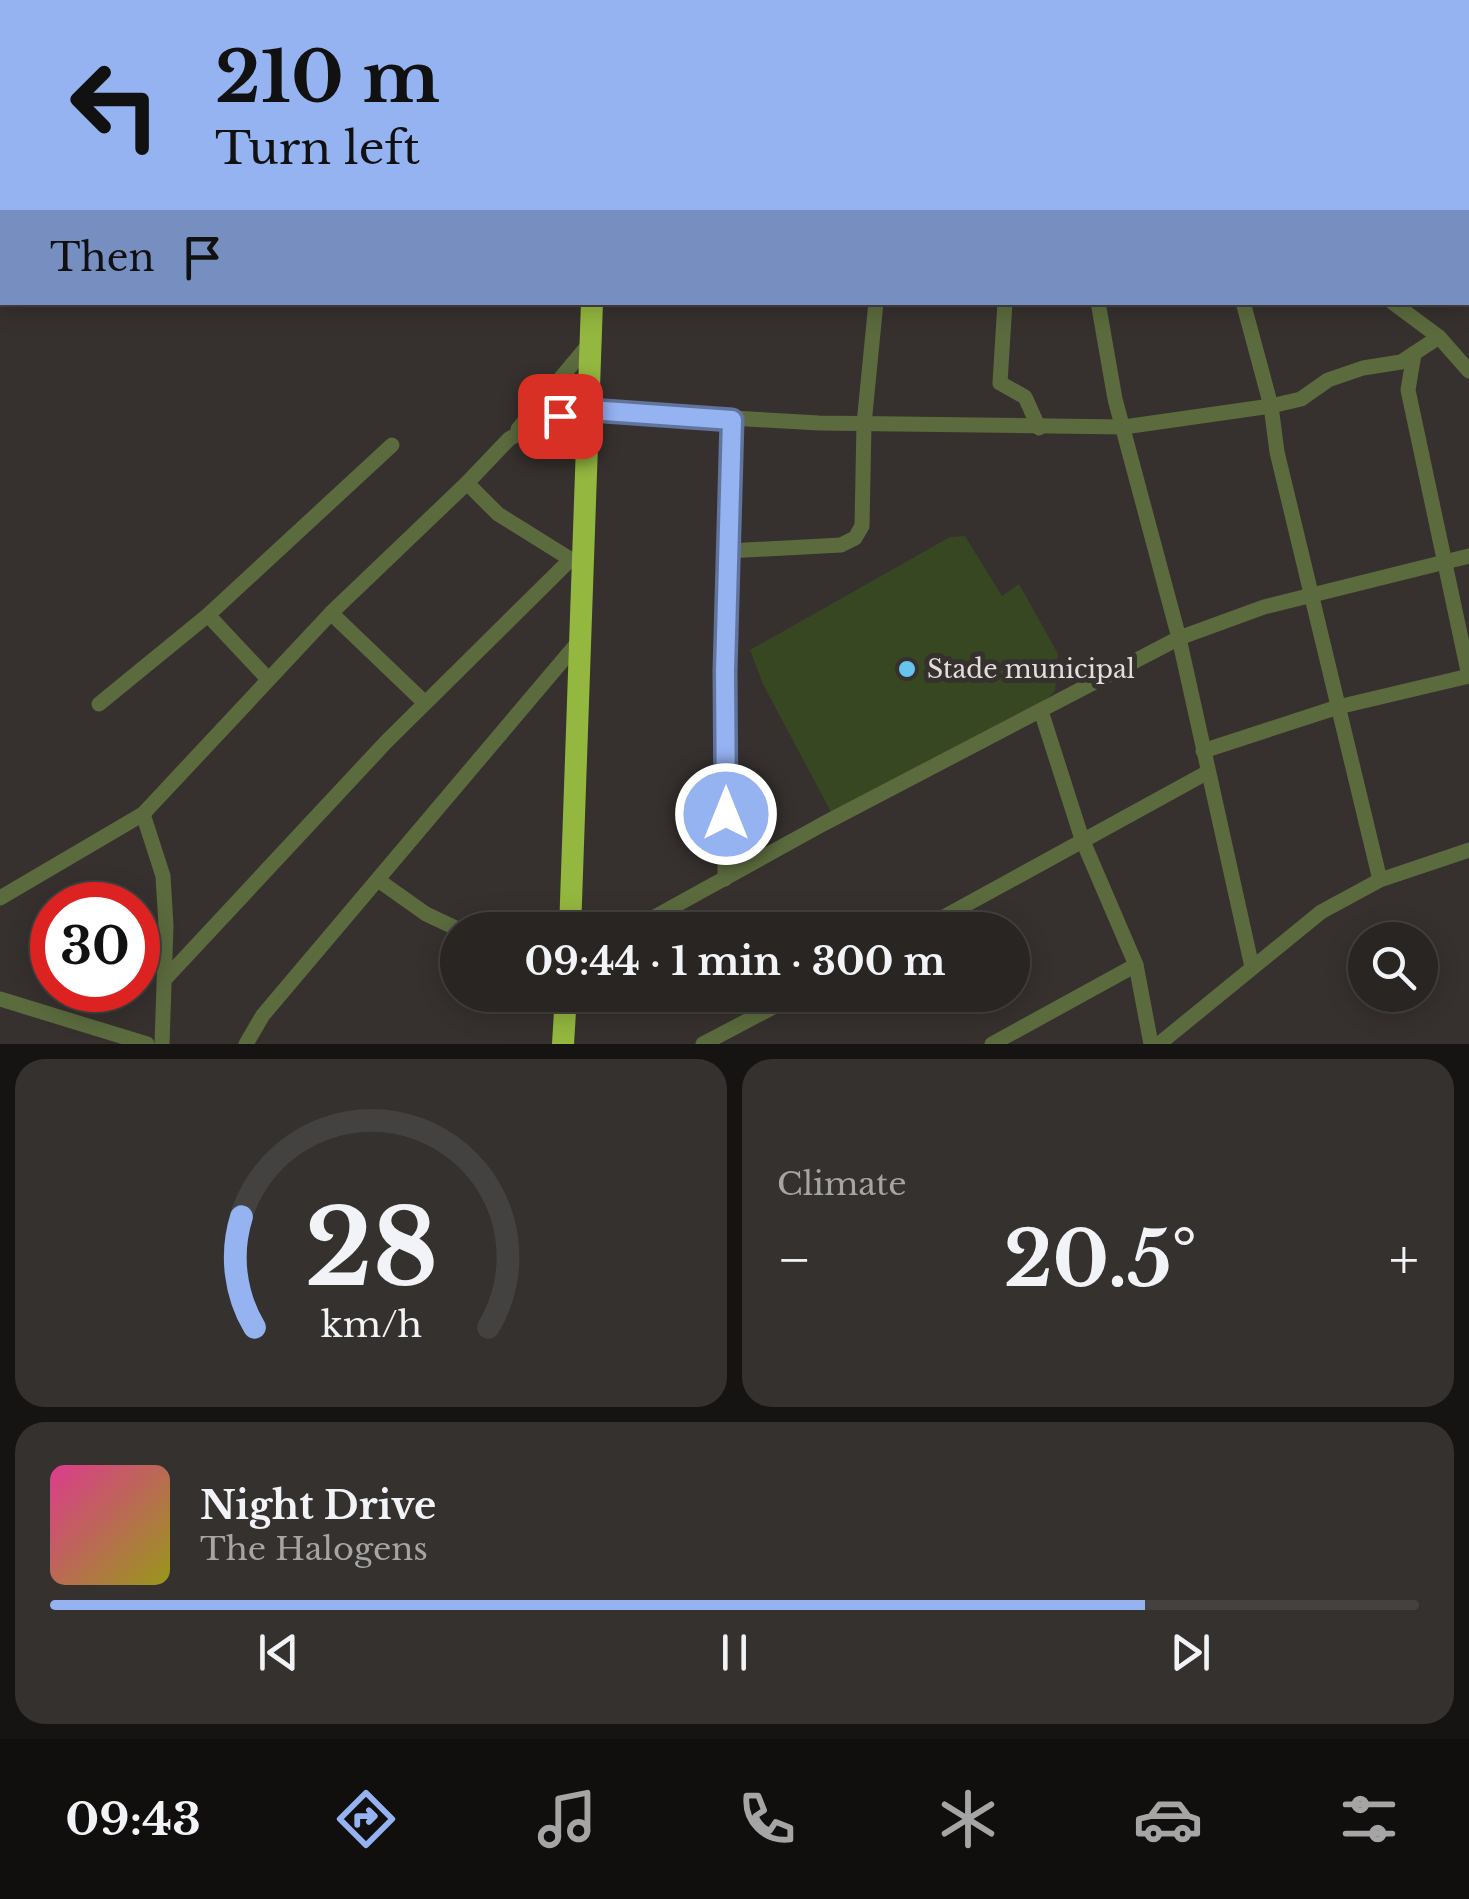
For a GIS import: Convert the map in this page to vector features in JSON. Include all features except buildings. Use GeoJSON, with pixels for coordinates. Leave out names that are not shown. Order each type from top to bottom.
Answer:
{"type":"FeatureCollection","features":[{"type":"Feature","properties":{"kind":"highway"},"geometry":{"type":"LineString","coordinates":[[571,912],[580,640],[576,563],[590,410],[592,305]]}},
{"type":"Feature","properties":{"kind":"highway"},"geometry":{"type":"LineString","coordinates":[[563,1044],[565,1012]]}},
{"type":"Feature","properties":{"kind":"street"},"geometry":{"type":"LineString","coordinates":[[728,551],[841,544],[855,538],[862,526],[864,424],[876,305]]}},
{"type":"Feature","properties":{"kind":"street"},"geometry":{"type":"LineString","coordinates":[[1005,305],[1000,383],[1024,397],[1038,428]]}},
{"type":"Feature","properties":{"kind":"street"},"geometry":{"type":"LineString","coordinates":[[1099,305],[1124,427],[1179,638],[1252,966]]}},
{"type":"Feature","properties":{"kind":"street"},"geometry":{"type":"LineString","coordinates":[[1244,305],[1271,406],[1277,452],[1380,880]]}},
{"type":"Feature","properties":{"kind":"street"},"geometry":{"type":"LineString","coordinates":[[1396,305],[1439,337],[1469,371]]}},
{"type":"Feature","properties":{"kind":"street"},"geometry":{"type":"LineString","coordinates":[[509,438],[535,424],[590,410],[732,420],[1124,427],[1301,399],[1328,380],[1363,368],[1401,362],[1439,337]]}},
{"type":"Feature","properties":{"kind":"street"},"geometry":{"type":"LineString","coordinates":[[0,898],[142,814],[331,612],[467,483],[592,340]]}},
{"type":"Feature","properties":{"kind":"street"},"geometry":{"type":"LineString","coordinates":[[1204,752],[1338,707],[1469,676],[1408,390],[1414,354]]}},
{"type":"Feature","properties":{"kind":"street"},"geometry":{"type":"LineString","coordinates":[[725,880],[732,420]]}},
{"type":"Feature","properties":{"kind":"street"},"geometry":{"type":"LineString","coordinates":[[99,704],[208,615],[392,445]]}},
{"type":"Feature","properties":{"kind":"street"},"geometry":{"type":"LineString","coordinates":[[166,978],[425,703],[576,563],[498,514],[467,483]]}},
{"type":"Feature","properties":{"kind":"street"},"geometry":{"type":"LineString","coordinates":[[665,912],[1179,638],[1264,607],[1469,556]]}},
{"type":"Feature","properties":{"kind":"street"},"geometry":{"type":"LineString","coordinates":[[331,612],[425,703]]}},
{"type":"Feature","properties":{"kind":"street"},"geometry":{"type":"LineString","coordinates":[[208,615],[268,679]]}},
{"type":"Feature","properties":{"kind":"street"},"geometry":{"type":"LineString","coordinates":[[246,1044],[264,1016],[580,640]]}},
{"type":"Feature","properties":{"kind":"street"},"geometry":{"type":"LineString","coordinates":[[1041,711],[1082,839],[1136,965],[1151,1044]]}},
{"type":"Feature","properties":{"kind":"street"},"geometry":{"type":"LineString","coordinates":[[952,912],[1208,772]]}},
{"type":"Feature","properties":{"kind":"street"},"geometry":{"type":"LineString","coordinates":[[142,814],[162,876],[166,978],[162,1044]]}},
{"type":"Feature","properties":{"kind":"street"},"geometry":{"type":"LineString","coordinates":[[1159,1044],[1321,912],[1380,880],[1469,850]]}},
{"type":"Feature","properties":{"kind":"street"},"geometry":{"type":"LineString","coordinates":[[378,880],[440,921]]}},
{"type":"Feature","properties":{"kind":"street"},"geometry":{"type":"LineString","coordinates":[[992,1044],[1136,965]]}},
{"type":"Feature","properties":{"kind":"street"},"geometry":{"type":"LineString","coordinates":[[0,999],[147,1044]]}},
{"type":"Feature","properties":{"kind":"street"},"geometry":{"type":"LineString","coordinates":[[702,1044],[763,1012]]}},
{"type":"Feature","properties":{"kind":"green space","name":"Stade municipal"},"geometry":{"type":"Polygon","coordinates":[[[965,536],[1002,596],[1019,584],[1058,654],[1055,691],[1036,709],[831,812],[763,684],[750,650],[950,537],[965,536]]]}},
{"type":"Feature","properties":{"kind":"place","name":"Stade municipal"},"geometry":{"type":"Point","coordinates":[907,669]}},
{"type":"Feature","properties":{"kind":"route"},"geometry":{"type":"LineString","coordinates":[[560,416],[590,410],[732,420],[725,671],[726,814]]}}]}
